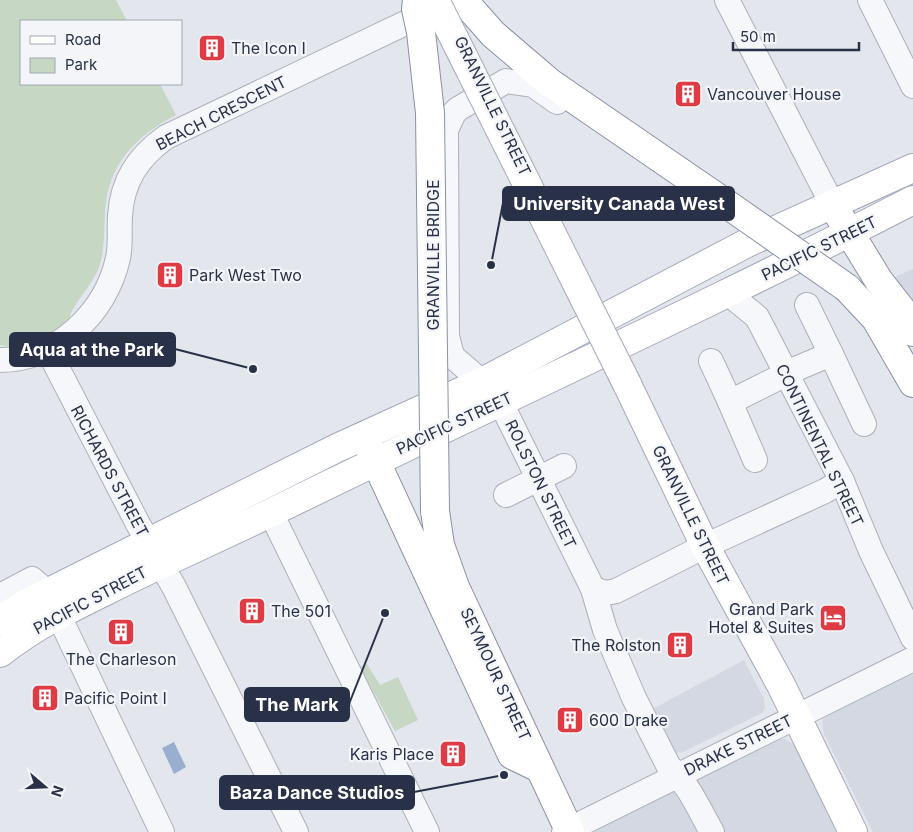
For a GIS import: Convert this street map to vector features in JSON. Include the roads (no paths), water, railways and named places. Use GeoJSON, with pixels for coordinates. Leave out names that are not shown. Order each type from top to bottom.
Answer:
{"type":"FeatureCollection","features":[{"type":"Feature","properties":{"kind":"main road"},"geometry":{"type":"LineString","coordinates":[[442,1],[493,34],[549,82],[847,288],[876,319],[913,383]]}},
{"type":"Feature","properties":{"kind":"main road","name":"GRANVILLE STREET"},"geometry":{"type":"LineString","coordinates":[[442,1],[705,546],[796,716],[853,832]]}},
{"type":"Feature","properties":{"kind":"main road","name":"GRANVILLE BRIDGE"},"geometry":{"type":"LineString","coordinates":[[435,511],[432,163],[427,76],[416,9],[442,1]]}},
{"type":"Feature","properties":{"kind":"main road","name":"PACIFIC STREET"},"geometry":{"type":"LineString","coordinates":[[154,553],[271,513],[370,448],[482,382],[599,319],[747,244],[913,168]]}},
{"type":"Feature","properties":{"kind":"main road","name":"PACIFIC STREET"},"geometry":{"type":"LineString","coordinates":[[0,653],[53,604],[154,553],[370,448],[501,403],[850,233],[913,200]]}},
{"type":"Feature","properties":{"kind":"main road"},"geometry":{"type":"LineString","coordinates":[[832,204],[880,281],[901,309],[913,332]]}},
{"type":"Feature","properties":{"kind":"main road"},"geometry":{"type":"LineString","coordinates":[[370,448],[512,756],[539,768]]}},
{"type":"Feature","properties":{"kind":"main road","name":"SEYMOUR STREET"},"geometry":{"type":"LineString","coordinates":[[435,511],[440,545],[455,587],[567,831]]}},
{"type":"Feature","properties":{"kind":"main road","name":"PACIFIC STREET"},"geometry":{"type":"LineString","coordinates":[[0,621],[23,605],[53,604]]}},
{"type":"Feature","properties":{"kind":"street"},"geometry":{"type":"LineString","coordinates":[[726,0],[832,204]]}},
{"type":"Feature","properties":{"kind":"street"},"geometry":{"type":"LineString","coordinates":[[870,0],[913,86]]}},
{"type":"Feature","properties":{"kind":"street","name":"BEACH CRESCENT"},"geometry":{"type":"LineString","coordinates":[[0,360],[23,358],[48,350],[83,324],[111,279],[120,248],[120,215],[125,188],[136,165],[144,154],[166,137],[273,87],[442,1]]}},
{"type":"Feature","properties":{"kind":"street","name":"GRANVILLE STREET"},"geometry":{"type":"LineString","coordinates":[[442,1],[599,319]]}},
{"type":"Feature","properties":{"kind":"street"},"geometry":{"type":"LineString","coordinates":[[486,92],[506,82],[532,85],[729,216],[747,244]]}},
{"type":"Feature","properties":{"kind":"street","name":"ROLSTON STREET"},"geometry":{"type":"LineString","coordinates":[[486,92],[454,113],[446,130],[447,336],[452,356],[482,382],[501,403],[593,589],[605,630],[634,698],[669,768],[678,774],[712,832]]}},
{"type":"Feature","properties":{"kind":"street","name":"CONTINENTAL STREET"},"geometry":{"type":"LineString","coordinates":[[724,294],[730,295],[757,317],[842,481],[871,551],[913,638]]}},
{"type":"Feature","properties":{"kind":"street"},"geometry":{"type":"LineString","coordinates":[[807,305],[864,424]]}},
{"type":"Feature","properties":{"kind":"street","name":"RICHARDS STREET"},"geometry":{"type":"LineString","coordinates":[[48,350],[296,832]]}},
{"type":"Feature","properties":{"kind":"street"},"geometry":{"type":"LineString","coordinates":[[730,402],[831,354]]}},
{"type":"Feature","properties":{"kind":"street"},"geometry":{"type":"LineString","coordinates":[[711,361],[755,460]]}},
{"type":"Feature","properties":{"kind":"street"},"geometry":{"type":"LineString","coordinates":[[506,495],[564,466]]}},
{"type":"Feature","properties":{"kind":"street"},"geometry":{"type":"LineString","coordinates":[[593,589],[606,593],[616,591],[705,546],[825,492],[842,481]]}},
{"type":"Feature","properties":{"kind":"street"},"geometry":{"type":"LineString","coordinates":[[271,513],[426,832]]}},
{"type":"Feature","properties":{"kind":"street"},"geometry":{"type":"LineString","coordinates":[[0,596],[32,579],[53,604],[162,832]]}},
{"type":"Feature","properties":{"kind":"street","name":"DRAKE STREET"},"geometry":{"type":"LineString","coordinates":[[567,831],[678,774],[913,659]]}},
{"type":"Feature","properties":{"kind":"water"},"geometry":{"type":"Polygon","coordinates":[[[174,742],[186,767],[174,774],[162,748],[174,742]]]}},
{"type":"Feature","properties":{"kind":"place","name":"The Icon I"},"geometry":{"type":"Point","coordinates":[212,48]}},
{"type":"Feature","properties":{"kind":"place","name":"Vancouver House"},"geometry":{"type":"Point","coordinates":[688,94]}},
{"type":"Feature","properties":{"kind":"place","name":"University Canada West"},"geometry":{"type":"Point","coordinates":[491,265]}},
{"type":"Feature","properties":{"kind":"place","name":"Park West Two"},"geometry":{"type":"Point","coordinates":[170,275]}},
{"type":"Feature","properties":{"kind":"place","name":"Aqua at the Park"},"geometry":{"type":"Point","coordinates":[253,369]}},
{"type":"Feature","properties":{"kind":"place","name":"The 501"},"geometry":{"type":"Point","coordinates":[252,611]}},
{"type":"Feature","properties":{"kind":"place","name":"The Mark"},"geometry":{"type":"Point","coordinates":[385,613]}},
{"type":"Feature","properties":{"kind":"place","name":"Grand Park Hotel & Suites"},"geometry":{"type":"Point","coordinates":[833,618]}},
{"type":"Feature","properties":{"kind":"place","name":"The Charleson"},"geometry":{"type":"Point","coordinates":[121,632]}},
{"type":"Feature","properties":{"kind":"place","name":"The Rolston"},"geometry":{"type":"Point","coordinates":[680,645]}},
{"type":"Feature","properties":{"kind":"place","name":"Pacific Point I"},"geometry":{"type":"Point","coordinates":[45,698]}},
{"type":"Feature","properties":{"kind":"place","name":"600 Drake"},"geometry":{"type":"Point","coordinates":[570,720]}},
{"type":"Feature","properties":{"kind":"place","name":"Karis Place"},"geometry":{"type":"Point","coordinates":[453,754]}},
{"type":"Feature","properties":{"kind":"place","name":"Baza Dance Studios"},"geometry":{"type":"Point","coordinates":[504,775]}}]}
